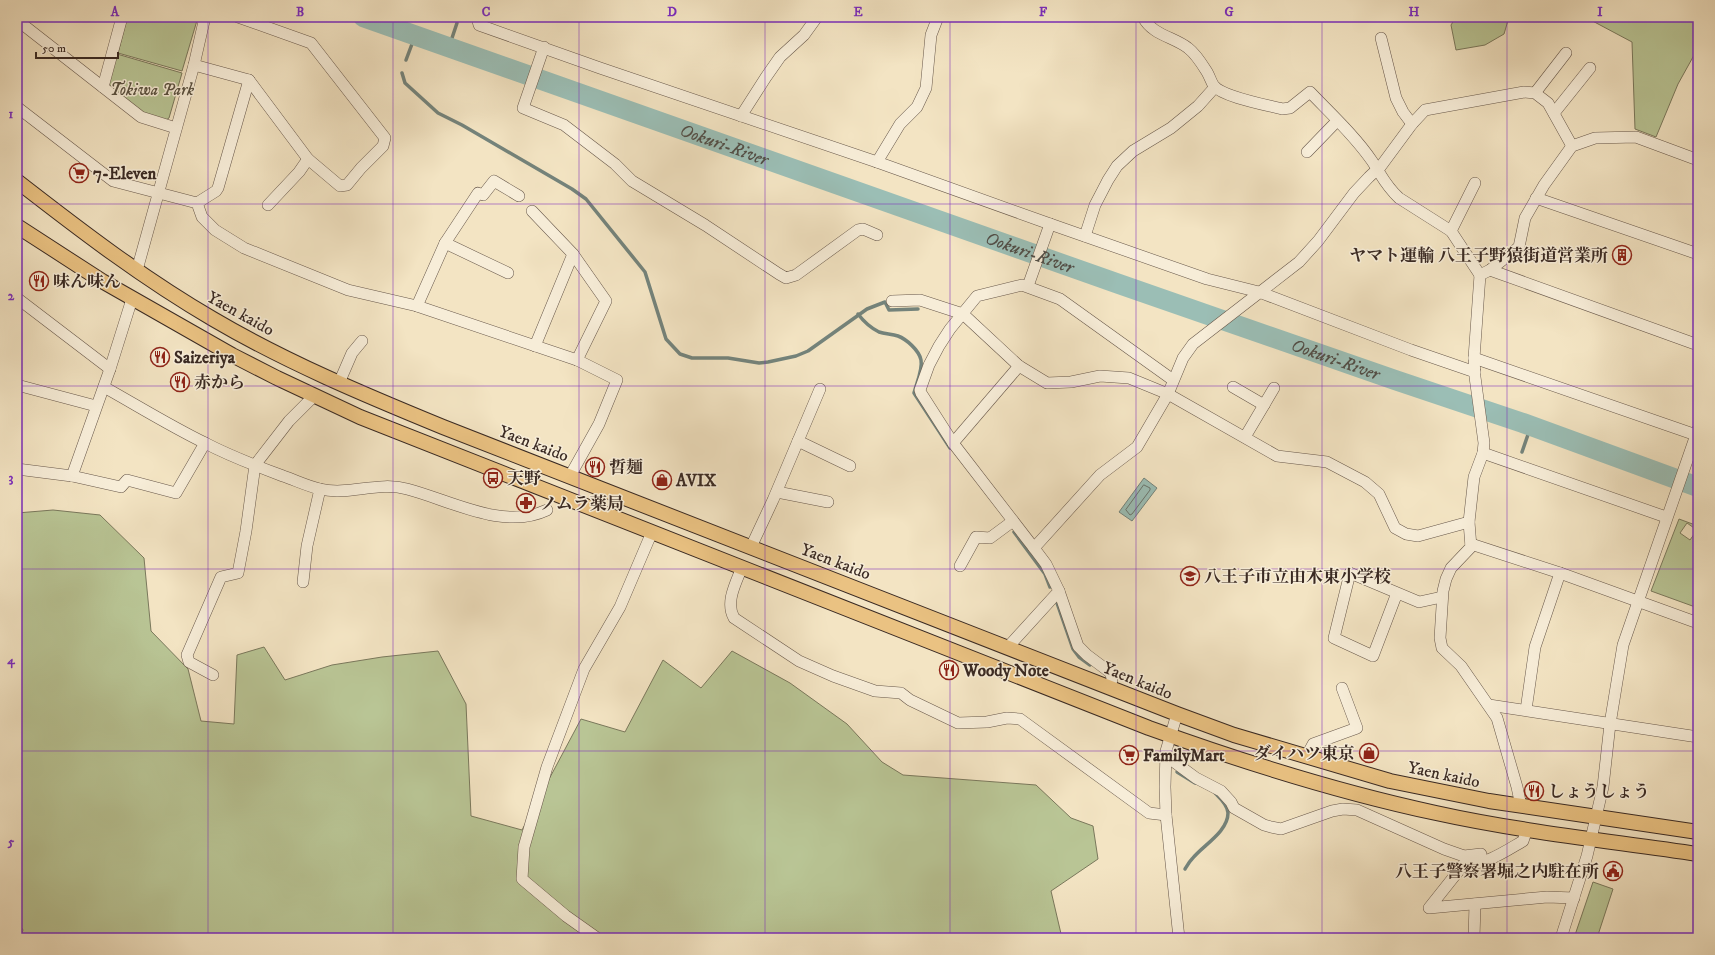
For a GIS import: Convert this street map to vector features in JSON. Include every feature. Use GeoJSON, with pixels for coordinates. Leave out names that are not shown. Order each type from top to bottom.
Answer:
{"type":"FeatureCollection","features":[{"type":"Feature","properties":{"kind":"main road","name":"Yaen kaido"},"geometry":{"type":"LineString","coordinates":[[17,181],[70,223],[137,270],[212,318],[253,341],[339,383],[399,409],[1176,714],[1234,735],[1397,782],[1521,806],[1698,832]]}},
{"type":"Feature","properties":{"kind":"main road"},"geometry":{"type":"LineString","coordinates":[[17,226],[76,265],[132,299],[255,368],[388,429],[1169,735],[1248,763],[1380,801],[1483,823],[1698,854]]}},
{"type":"Feature","properties":{"kind":"main road"},"geometry":{"type":"LineString","coordinates":[[314,396],[324,376]]}},
{"type":"Feature","properties":{"kind":"main road"},"geometry":{"type":"LineString","coordinates":[[558,495],[570,476]]}},
{"type":"Feature","properties":{"kind":"main road"},"geometry":{"type":"LineString","coordinates":[[742,567],[751,547]]}},
{"type":"Feature","properties":{"kind":"main road"},"geometry":{"type":"LineString","coordinates":[[780,558],[772,561],[770,570],[773,576],[780,582]]}},
{"type":"Feature","properties":{"kind":"street"},"geometry":{"type":"LineString","coordinates":[[103,87],[122,17]]}},
{"type":"Feature","properties":{"kind":"street"},"geometry":{"type":"LineString","coordinates":[[137,270],[194,65],[205,17]]}},
{"type":"Feature","properties":{"kind":"street"},"geometry":{"type":"LineString","coordinates":[[194,65],[249,80],[308,159],[340,186],[347,185],[361,168],[383,146],[385,138],[311,43],[238,17]]}},
{"type":"Feature","properties":{"kind":"street"},"geometry":{"type":"LineString","coordinates":[[477,17],[479,25],[543,48],[877,162],[1049,226],[1085,236],[1207,279],[1257,293],[1475,375]]}},
{"type":"Feature","properties":{"kind":"street"},"geometry":{"type":"LineString","coordinates":[[741,116],[780,57],[804,36],[817,17]]}},
{"type":"Feature","properties":{"kind":"street"},"geometry":{"type":"LineString","coordinates":[[877,162],[900,124],[917,106],[926,88],[931,35],[938,17]]}},
{"type":"Feature","properties":{"kind":"street"},"geometry":{"type":"LineString","coordinates":[[1143,17],[1151,27],[1160,34],[1189,49],[1208,73],[1215,87],[1226,93],[1282,109],[1290,108],[1310,92],[1373,162],[1385,184],[1399,198],[1451,231],[1485,273],[1698,345]]}},
{"type":"Feature","properties":{"kind":"street"},"geometry":{"type":"LineString","coordinates":[[17,20],[141,117],[176,128]]}},
{"type":"Feature","properties":{"kind":"street"},"geometry":{"type":"LineString","coordinates":[[1382,38],[1396,98],[1403,112],[1412,124]]}},
{"type":"Feature","properties":{"kind":"street"},"geometry":{"type":"LineString","coordinates":[[543,48],[523,108],[564,125],[615,164],[642,188],[705,225],[786,278],[804,270],[858,230],[863,229],[877,235]]}},
{"type":"Feature","properties":{"kind":"street"},"geometry":{"type":"LineString","coordinates":[[1535,93],[1566,53]]}},
{"type":"Feature","properties":{"kind":"street"},"geometry":{"type":"LineString","coordinates":[[1554,113],[1590,68]]}},
{"type":"Feature","properties":{"kind":"street"},"geometry":{"type":"LineString","coordinates":[[17,107],[113,181],[197,203],[216,191],[218,188],[249,80]]}},
{"type":"Feature","properties":{"kind":"street"},"geometry":{"type":"LineString","coordinates":[[1085,236],[1095,205],[1117,166],[1133,151],[1171,128],[1198,106],[1215,87]]}},
{"type":"Feature","properties":{"kind":"street"},"geometry":{"type":"LineString","coordinates":[[1034,548],[1100,475],[1137,447],[1168,394],[1183,358],[1197,342],[1257,293],[1299,262],[1309,252],[1354,193],[1382,166],[1412,124],[1425,110],[1524,92],[1535,93],[1548,103],[1572,146]]}},
{"type":"Feature","properties":{"kind":"street"},"geometry":{"type":"LineString","coordinates":[[1307,152],[1337,121]]}},
{"type":"Feature","properties":{"kind":"street"},"geometry":{"type":"LineString","coordinates":[[1521,806],[1497,718],[1461,666],[1442,648],[1440,638],[1442,597],[1446,579],[1451,568],[1468,550],[1471,544],[1469,522],[1474,477],[1483,448],[1474,358],[1485,273],[1519,247],[1525,218],[1558,164],[1572,146],[1595,138],[1636,137],[1698,160]]}},
{"type":"Feature","properties":{"kind":"street"},"geometry":{"type":"LineString","coordinates":[[268,205],[299,172],[308,159]]}},
{"type":"Feature","properties":{"kind":"street"},"geometry":{"type":"LineString","coordinates":[[417,306],[445,243],[478,193],[484,195],[494,181],[519,196]]}},
{"type":"Feature","properties":{"kind":"street"},"geometry":{"type":"LineString","coordinates":[[1451,231],[1475,183]]}},
{"type":"Feature","properties":{"kind":"street"},"geometry":{"type":"LineString","coordinates":[[1536,198],[1698,254]]}},
{"type":"Feature","properties":{"kind":"street"},"geometry":{"type":"LineString","coordinates":[[197,203],[202,217],[215,230],[244,248],[348,290],[417,306],[577,360],[617,380],[599,424],[570,476]]}},
{"type":"Feature","properties":{"kind":"street"},"geometry":{"type":"LineString","coordinates":[[532,210],[573,254],[606,300],[577,360]]}},
{"type":"Feature","properties":{"kind":"street"},"geometry":{"type":"LineString","coordinates":[[1029,285],[1049,226]]}},
{"type":"Feature","properties":{"kind":"street"},"geometry":{"type":"LineString","coordinates":[[445,243],[508,273]]}},
{"type":"Feature","properties":{"kind":"street"},"geometry":{"type":"LineString","coordinates":[[535,346],[573,254]]}},
{"type":"Feature","properties":{"kind":"street"},"geometry":{"type":"LineString","coordinates":[[1110,688],[1112,679],[1111,673],[1087,655],[1078,646],[1059,591],[1046,564],[953,443],[923,399],[920,390],[929,365],[939,346],[950,329],[977,296],[1022,285],[1029,285],[1060,299],[1173,380]]}},
{"type":"Feature","properties":{"kind":"street"},"geometry":{"type":"LineString","coordinates":[[17,298],[110,369]]}},
{"type":"Feature","properties":{"kind":"street"},"geometry":{"type":"LineString","coordinates":[[72,476],[104,387],[132,299]]}},
{"type":"Feature","properties":{"kind":"street"},"geometry":{"type":"LineString","coordinates":[[892,301],[920,300],[963,314],[1019,366],[1047,383],[1071,382],[1100,376],[1129,378],[1168,394],[1277,456],[1327,462],[1352,474],[1365,482],[1379,494],[1395,528],[1406,534],[1418,536],[1469,522]]}},
{"type":"Feature","properties":{"kind":"street"},"geometry":{"type":"LineString","coordinates":[[339,383],[352,353],[362,341]]}},
{"type":"Feature","properties":{"kind":"street"},"geometry":{"type":"LineString","coordinates":[[1474,358],[1697,432],[1623,645],[1610,724],[1603,787],[1597,816],[1592,839],[1561,938]]}},
{"type":"Feature","properties":{"kind":"street"},"geometry":{"type":"LineString","coordinates":[[953,443],[1019,366]]}},
{"type":"Feature","properties":{"kind":"street"},"geometry":{"type":"LineString","coordinates":[[17,385],[96,406]]}},
{"type":"Feature","properties":{"kind":"street"},"geometry":{"type":"LineString","coordinates":[[104,387],[205,443],[255,465],[320,489],[337,491],[390,486],[405,488],[434,496],[486,515],[508,517],[539,514],[547,510]]}},
{"type":"Feature","properties":{"kind":"street"},"geometry":{"type":"LineString","coordinates":[[1233,387],[1264,405]]}},
{"type":"Feature","properties":{"kind":"street"},"geometry":{"type":"LineString","coordinates":[[1244,438],[1274,388]]}},
{"type":"Feature","properties":{"kind":"street"},"geometry":{"type":"LineString","coordinates":[[751,547],[777,492],[820,389]]}},
{"type":"Feature","properties":{"kind":"street"},"geometry":{"type":"LineString","coordinates":[[213,675],[189,662],[187,655],[221,577],[238,573],[246,531],[255,465],[289,421],[314,396]]}},
{"type":"Feature","properties":{"kind":"street"},"geometry":{"type":"LineString","coordinates":[[798,442],[850,466]]}},
{"type":"Feature","properties":{"kind":"street"},"geometry":{"type":"LineString","coordinates":[[17,469],[72,476],[121,487],[127,480],[176,493],[205,443]]}},
{"type":"Feature","properties":{"kind":"street"},"geometry":{"type":"LineString","coordinates":[[1483,448],[1668,513]]}},
{"type":"Feature","properties":{"kind":"street"},"geometry":{"type":"LineString","coordinates":[[303,582],[307,546],[320,489]]}},
{"type":"Feature","properties":{"kind":"street"},"geometry":{"type":"LineString","coordinates":[[777,492],[828,502]]}},
{"type":"Feature","properties":{"kind":"street"},"geometry":{"type":"LineString","coordinates":[[960,566],[976,537],[990,538],[1013,521]]}},
{"type":"Feature","properties":{"kind":"street"},"geometry":{"type":"LineString","coordinates":[[597,938],[566,916],[522,879],[524,847],[547,767],[580,680],[590,657],[620,607],[652,532]]}},
{"type":"Feature","properties":{"kind":"street"},"geometry":{"type":"LineString","coordinates":[[1471,544],[1560,573],[1698,623]]}},
{"type":"Feature","properties":{"kind":"street"},"geometry":{"type":"LineString","coordinates":[[742,567],[730,601],[732,615],[738,622],[766,638],[799,661],[833,676],[875,691],[901,693],[910,700],[958,723],[987,722],[1007,718],[1020,719],[1149,813],[1166,815]]}},
{"type":"Feature","properties":{"kind":"street"},"geometry":{"type":"LineString","coordinates":[[1397,593],[1373,656],[1334,638],[1350,572],[1419,602],[1442,597]]}},
{"type":"Feature","properties":{"kind":"street"},"geometry":{"type":"LineString","coordinates":[[1526,710],[1535,647],[1560,573]]}},
{"type":"Feature","properties":{"kind":"street"},"geometry":{"type":"LineString","coordinates":[[1008,648],[1059,591]]}},
{"type":"Feature","properties":{"kind":"street"},"geometry":{"type":"LineString","coordinates":[[1306,757],[1313,744],[1357,728],[1342,688]]}},
{"type":"Feature","properties":{"kind":"street"},"geometry":{"type":"LineString","coordinates":[[1489,705],[1698,737]]}},
{"type":"Feature","properties":{"kind":"street"},"geometry":{"type":"LineString","coordinates":[[1176,714],[1169,735],[1166,756],[1166,815],[1179,938]]}},
{"type":"Feature","properties":{"kind":"street"},"geometry":{"type":"LineString","coordinates":[[1166,756],[1196,778],[1220,791],[1231,802],[1234,808],[1264,825],[1281,829],[1332,811],[1343,809],[1357,810],[1444,849],[1464,856],[1481,854]]}},
{"type":"Feature","properties":{"kind":"street"},"geometry":{"type":"LineString","coordinates":[[1375,817],[1380,801]]}},
{"type":"Feature","properties":{"kind":"street"},"geometry":{"type":"LineString","coordinates":[[1527,829],[1523,841],[1496,856],[1476,864],[1464,864],[1429,908],[1547,897],[1574,898]]}},
{"type":"Feature","properties":{"kind":"street"},"geometry":{"type":"LineString","coordinates":[[1474,938],[1475,904]]}},
{"type":"Feature","properties":{"kind":"green space"},"geometry":{"type":"Polygon","coordinates":[[[127,17],[198,17],[182,71],[118,53],[127,17]]]}},
{"type":"Feature","properties":{"kind":"green space"},"geometry":{"type":"Polygon","coordinates":[[[1456,17],[1509,17],[1504,34],[1485,45],[1456,50],[1451,25],[1456,17]]]}},
{"type":"Feature","properties":{"kind":"green space"},"geometry":{"type":"Polygon","coordinates":[[[1585,17],[1698,17],[1698,48],[1678,84],[1656,137],[1635,129],[1632,42],[1585,17]]]}},
{"type":"Feature","properties":{"kind":"green space","name":"Tokiwa Park"},"geometry":{"type":"Polygon","coordinates":[[[117,54],[182,73],[169,118],[166,120],[143,114],[110,87],[109,82],[117,54]]]}},
{"type":"Feature","properties":{"kind":"green space"},"geometry":{"type":"Polygon","coordinates":[[[53,510],[100,515],[144,558],[151,631],[188,669],[201,721],[234,724],[237,655],[264,647],[285,680],[332,665],[382,657],[438,651],[466,704],[471,816],[522,830],[581,719],[625,732],[663,660],[701,688],[732,651],[790,683],[847,724],[882,762],[903,775],[1036,785],[1071,818],[1093,826],[1098,859],[1051,891],[1062,938],[20,938],[23,930],[17,920],[17,513],[53,510]]]}},
{"type":"Feature","properties":{"kind":"green space"},"geometry":{"type":"Polygon","coordinates":[[[1679,519],[1698,526],[1698,608],[1651,591],[1679,519]],[[1687,523],[1680,533],[1690,540],[1697,530],[1687,523]]]}},
{"type":"Feature","properties":{"kind":"green space"},"geometry":{"type":"Polygon","coordinates":[[[1593,882],[1613,889],[1597,938],[1574,938],[1593,882]]]}},
{"type":"Feature","properties":{"kind":"water"},"geometry":{"type":"Polygon","coordinates":[[[1144,478],[1157,488],[1132,521],[1119,512],[1144,478]]]}},
{"type":"Feature","properties":{"kind":"waterway","name":"Ookuri-River"},"geometry":{"type":"LineString","coordinates":[[363,17],[1119,284],[1523,423],[1698,487]]}},
{"type":"Feature","properties":{"kind":"waterway"},"geometry":{"type":"LineString","coordinates":[[449,47],[457,23]]}},
{"type":"Feature","properties":{"kind":"waterway"},"geometry":{"type":"LineString","coordinates":[[406,60],[415,36]]}},
{"type":"Feature","properties":{"kind":"waterway"},"geometry":{"type":"LineString","coordinates":[[402,73],[405,83],[438,113],[462,125],[572,189],[586,199],[645,272],[666,339],[680,354],[692,358],[728,358],[759,363],[768,362],[796,356],[808,351],[867,309],[885,302],[889,310],[918,309]]}},
{"type":"Feature","properties":{"kind":"waterway"},"geometry":{"type":"LineString","coordinates":[[858,314],[873,329],[879,332],[901,337],[912,345],[918,352],[921,360],[921,368],[914,393],[950,448]]}},
{"type":"Feature","properties":{"kind":"waterway"},"geometry":{"type":"LineString","coordinates":[[1522,452],[1531,426]]}},
{"type":"Feature","properties":{"kind":"waterway"},"geometry":{"type":"LineString","coordinates":[[1014,532],[1045,574],[1050,587]]}},
{"type":"Feature","properties":{"kind":"waterway"},"geometry":{"type":"LineString","coordinates":[[1057,603],[1073,649],[1079,657],[1090,665]]}},
{"type":"Feature","properties":{"kind":"waterway"},"geometry":{"type":"LineString","coordinates":[[1177,772],[1195,783]]}},
{"type":"Feature","properties":{"kind":"waterway"},"geometry":{"type":"LineString","coordinates":[[1185,869],[1196,854],[1214,838],[1227,820],[1227,807],[1215,793]]}},
{"type":"Feature","properties":{"kind":"place","name":"7-Eleven"},"geometry":{"type":"Point","coordinates":[79,173]}},
{"type":"Feature","properties":{"kind":"place","name":"ヤマト運輸 八王子野猿街道営業所"},"geometry":{"type":"Point","coordinates":[1622,255]}},
{"type":"Feature","properties":{"kind":"place","name":"味ん味ん"},"geometry":{"type":"Point","coordinates":[39,281]}},
{"type":"Feature","properties":{"kind":"place","name":"Saizeriya"},"geometry":{"type":"Point","coordinates":[160,357]}},
{"type":"Feature","properties":{"kind":"place","name":"赤から"},"geometry":{"type":"Point","coordinates":[180,382]}},
{"type":"Feature","properties":{"kind":"place","name":"哲麺"},"geometry":{"type":"Point","coordinates":[595,467]}},
{"type":"Feature","properties":{"kind":"place","name":"天野"},"geometry":{"type":"Point","coordinates":[493,478]}},
{"type":"Feature","properties":{"kind":"place","name":"AVIX"},"geometry":{"type":"Point","coordinates":[662,480]}},
{"type":"Feature","properties":{"kind":"place","name":"ノムラ薬局"},"geometry":{"type":"Point","coordinates":[526,503]}},
{"type":"Feature","properties":{"kind":"place","name":"八王子市立由木東小学校"},"geometry":{"type":"Point","coordinates":[1190,576]}},
{"type":"Feature","properties":{"kind":"place","name":"Woody Note"},"geometry":{"type":"Point","coordinates":[949,670]}},
{"type":"Feature","properties":{"kind":"place","name":"ダイハツ東京"},"geometry":{"type":"Point","coordinates":[1369,753]}},
{"type":"Feature","properties":{"kind":"place","name":"FamilyMart"},"geometry":{"type":"Point","coordinates":[1129,755]}},
{"type":"Feature","properties":{"kind":"place","name":"しょうしょう"},"geometry":{"type":"Point","coordinates":[1534,791]}},
{"type":"Feature","properties":{"kind":"place","name":"八王子警察署堀之内駐在所"},"geometry":{"type":"Point","coordinates":[1613,871]}}]}
